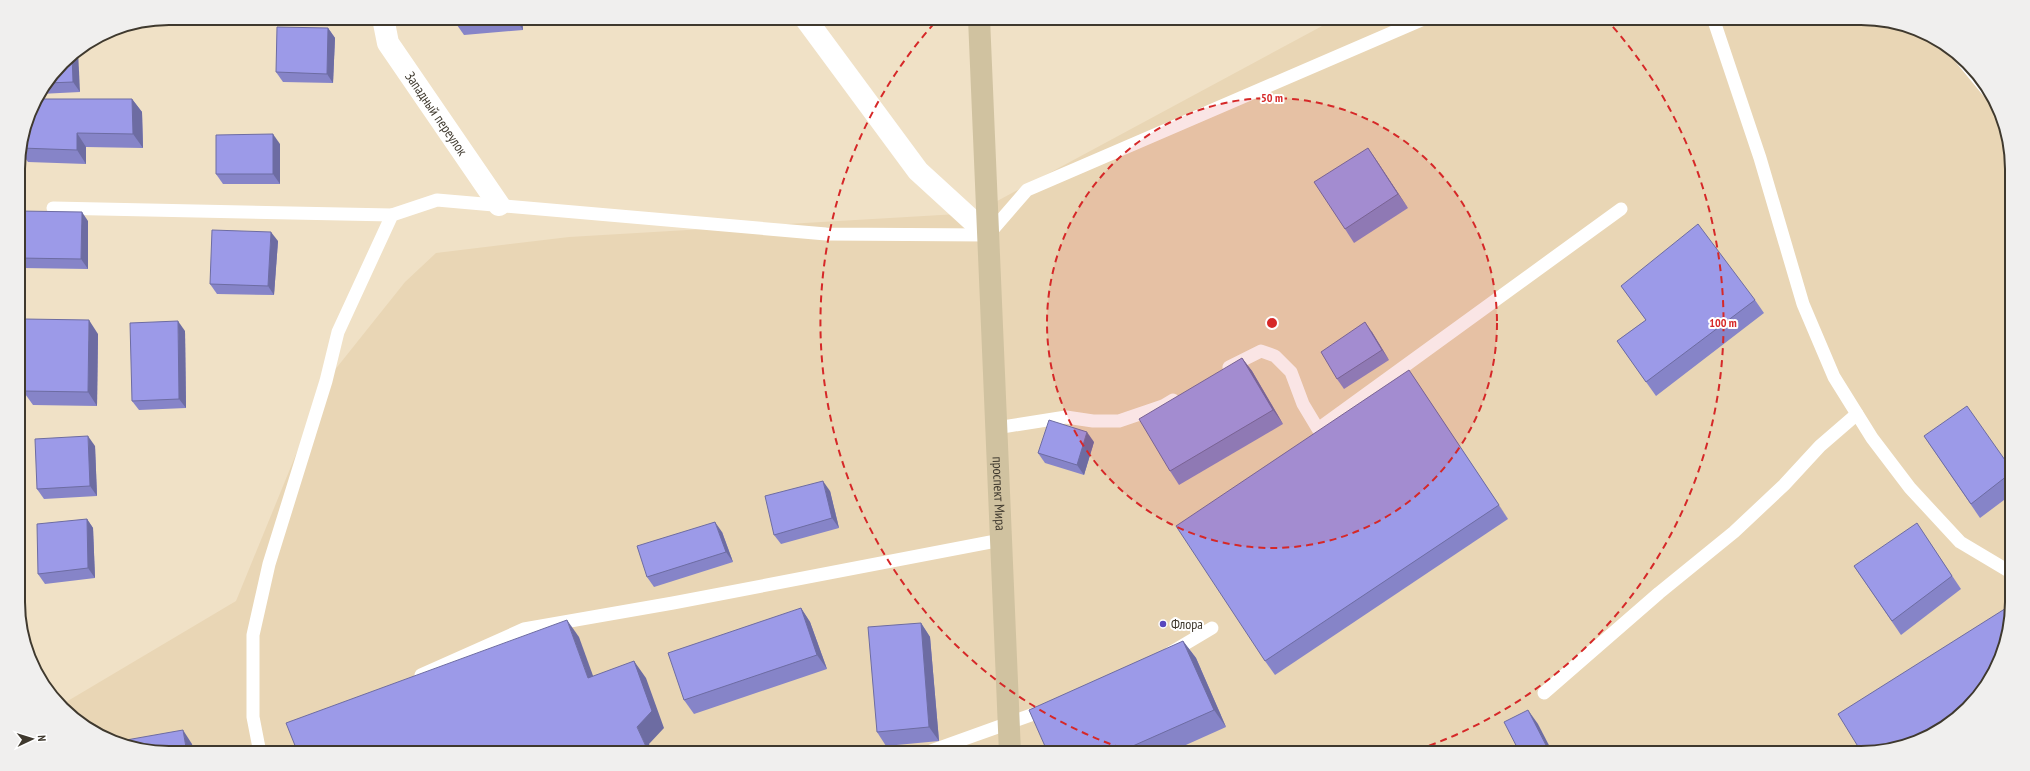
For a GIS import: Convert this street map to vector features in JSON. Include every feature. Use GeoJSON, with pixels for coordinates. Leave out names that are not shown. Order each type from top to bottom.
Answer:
{"type":"FeatureCollection","features":[{"type":"Feature","properties":{"kind":"street","name":"Западный переулок"},"geometry":{"type":"LineString","coordinates":[[384,25],[388,43],[499,205]]}},
{"type":"Feature","properties":{"kind":"street"},"geometry":{"type":"LineString","coordinates":[[810,25],[918,171],[988,235]]}},
{"type":"Feature","properties":{"kind":"street","name":"проспект Мира"},"geometry":{"type":"LineString","coordinates":[[979,25],[1010,746]]}},
{"type":"Feature","properties":{"kind":"lane"},"geometry":{"type":"LineString","coordinates":[[53,208],[392,215],[437,200],[826,234],[988,235],[1027,190],[1410,25]]}},
{"type":"Feature","properties":{"kind":"lane"},"geometry":{"type":"LineString","coordinates":[[1715,25],[1760,158],[1803,304],[1834,377],[1872,438],[1910,488],[1960,542],[2005,569]]}},
{"type":"Feature","properties":{"kind":"lane"},"geometry":{"type":"LineString","coordinates":[[1219,373],[1261,351],[1275,356],[1291,372],[1303,404],[1318,429],[1621,209]]}},
{"type":"Feature","properties":{"kind":"lane"},"geometry":{"type":"LineString","coordinates":[[259,746],[253,717],[253,636],[269,564],[326,381],[338,332],[392,215]]}},
{"type":"Feature","properties":{"kind":"lane"},"geometry":{"type":"LineString","coordinates":[[996,428],[1066,417],[1092,421],[1119,420],[1163,406],[1182,395]]}},
{"type":"Feature","properties":{"kind":"lane"},"geometry":{"type":"LineString","coordinates":[[1544,693],[1659,593],[1734,532],[1784,485],[1820,446],[1857,414]]}},
{"type":"Feature","properties":{"kind":"lane"},"geometry":{"type":"LineString","coordinates":[[408,681],[524,629],[673,603],[1001,540]]}},
{"type":"Feature","properties":{"kind":"lane"},"geometry":{"type":"LineString","coordinates":[[1157,660],[1212,628]]}},
{"type":"Feature","properties":{"kind":"lane"},"geometry":{"type":"LineString","coordinates":[[944,746],[1058,706]]}},
{"type":"Feature","properties":{"kind":"shaded area"},"geometry":{"type":"Polygon","coordinates":[[[1324,25],[1870,25],[1898,30],[1916,36],[1933,44],[1949,55],[1963,67],[1975,81],[1986,97],[1994,114],[2004,150],[2005,611],[2000,639],[1994,657],[1991,664],[1923,732],[1898,741],[1870,746],[160,746],[132,741],[105,731],[89,722],[66,703],[66,702],[236,601],[326,381],[405,282],[436,253],[569,237],[975,213],[1324,25]]]}},
{"type":"Feature","properties":{"kind":"building"},"geometry":{"type":"Polygon","coordinates":[[[277,27],[328,28],[327,74],[276,72],[277,27]]]}},
{"type":"Feature","properties":{"kind":"building"},"geometry":{"type":"Polygon","coordinates":[[[72,62],[73,82],[54,83],[72,62]]]}},
{"type":"Feature","properties":{"kind":"building"},"geometry":{"type":"Polygon","coordinates":[[[43,99],[132,99],[133,134],[77,133],[77,150],[26,148],[36,114],[43,99]]]}},
{"type":"Feature","properties":{"kind":"building"},"geometry":{"type":"Polygon","coordinates":[[[273,134],[273,174],[216,174],[216,135],[273,134]]]}},
{"type":"Feature","properties":{"kind":"building"},"geometry":{"type":"Polygon","coordinates":[[[1368,148],[1398,194],[1345,229],[1314,182],[1368,148]]]}},
{"type":"Feature","properties":{"kind":"building"},"geometry":{"type":"Polygon","coordinates":[[[25,211],[82,212],[81,259],[25,258],[25,211]]]}},
{"type":"Feature","properties":{"kind":"building"},"geometry":{"type":"Polygon","coordinates":[[[1698,224],[1755,300],[1646,382],[1617,341],[1646,320],[1621,286],[1698,224]]]}},
{"type":"Feature","properties":{"kind":"building"},"geometry":{"type":"Polygon","coordinates":[[[212,230],[271,232],[268,286],[210,284],[212,230]]]}},
{"type":"Feature","properties":{"kind":"building"},"geometry":{"type":"Polygon","coordinates":[[[25,319],[89,320],[88,392],[25,391],[25,319]]]}},
{"type":"Feature","properties":{"kind":"building"},"geometry":{"type":"Polygon","coordinates":[[[178,321],[179,399],[132,401],[130,323],[178,321]]]}},
{"type":"Feature","properties":{"kind":"building"},"geometry":{"type":"Polygon","coordinates":[[[1365,322],[1382,350],[1337,379],[1321,352],[1365,322]]]}},
{"type":"Feature","properties":{"kind":"building"},"geometry":{"type":"Polygon","coordinates":[[[1242,358],[1273,410],[1170,471],[1139,419],[1242,358]]]}},
{"type":"Feature","properties":{"kind":"building"},"geometry":{"type":"Polygon","coordinates":[[[1409,370],[1499,505],[1265,661],[1176,526],[1409,370]]]}},
{"type":"Feature","properties":{"kind":"building"},"geometry":{"type":"Polygon","coordinates":[[[1967,406],[2005,460],[2005,477],[1971,504],[1924,436],[1967,406]]]}},
{"type":"Feature","properties":{"kind":"building"},"geometry":{"type":"Polygon","coordinates":[[[1049,420],[1087,432],[1077,465],[1038,453],[1049,420]]]}},
{"type":"Feature","properties":{"kind":"building"},"geometry":{"type":"Polygon","coordinates":[[[88,436],[90,486],[37,489],[35,439],[88,436]]]}},
{"type":"Feature","properties":{"kind":"building"},"geometry":{"type":"Polygon","coordinates":[[[823,481],[832,518],[774,535],[765,496],[823,481]]]}},
{"type":"Feature","properties":{"kind":"building"},"geometry":{"type":"Polygon","coordinates":[[[87,519],[88,568],[38,574],[37,524],[87,519]]]}},
{"type":"Feature","properties":{"kind":"building"},"geometry":{"type":"Polygon","coordinates":[[[715,522],[726,552],[647,577],[637,546],[715,522]]]}},
{"type":"Feature","properties":{"kind":"building"},"geometry":{"type":"Polygon","coordinates":[[[1917,523],[1952,576],[1892,621],[1854,566],[1917,523]]]}},
{"type":"Feature","properties":{"kind":"building"},"geometry":{"type":"Polygon","coordinates":[[[801,608],[817,655],[684,700],[668,653],[801,608]]]}},
{"type":"Feature","properties":{"kind":"building"},"geometry":{"type":"Polygon","coordinates":[[[2005,609],[2000,639],[1986,674],[1963,704],[1941,722],[1916,735],[1898,741],[1880,745],[1858,746],[1838,714],[2005,609]]]}},
{"type":"Feature","properties":{"kind":"building"},"geometry":{"type":"Polygon","coordinates":[[[567,620],[588,678],[634,661],[652,711],[637,727],[646,746],[295,746],[286,723],[567,620]]]}},
{"type":"Feature","properties":{"kind":"building"},"geometry":{"type":"Polygon","coordinates":[[[921,623],[929,727],[877,732],[868,627],[921,623]]]}},
{"type":"Feature","properties":{"kind":"building"},"geometry":{"type":"Polygon","coordinates":[[[1183,641],[1214,710],[1133,746],[1045,746],[1029,710],[1183,641]]]}},
{"type":"Feature","properties":{"kind":"building"},"geometry":{"type":"Polygon","coordinates":[[[1528,710],[1546,746],[1516,746],[1504,722],[1528,710]]]}},
{"type":"Feature","properties":{"kind":"building"},"geometry":{"type":"Polygon","coordinates":[[[183,730],[186,746],[150,745],[128,740],[183,730]]]}},
{"type":"Feature","properties":{"kind":"place","name":"Флора"},"geometry":{"type":"Point","coordinates":[1163,624]}}]}
